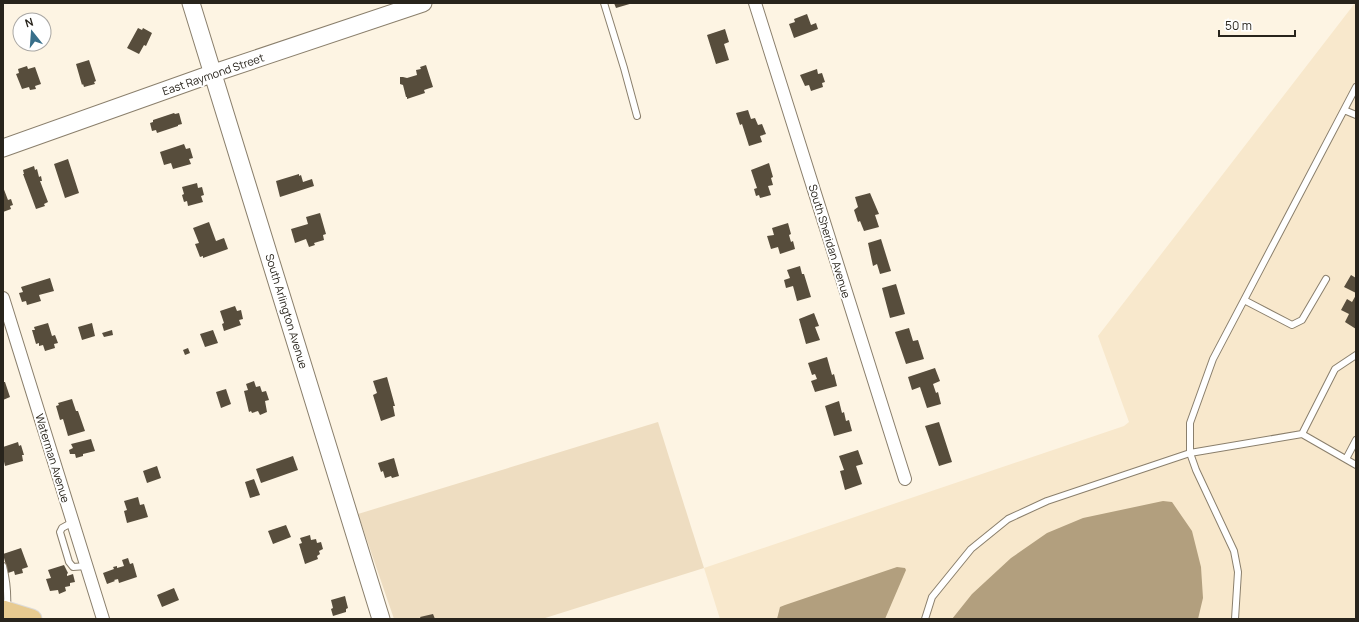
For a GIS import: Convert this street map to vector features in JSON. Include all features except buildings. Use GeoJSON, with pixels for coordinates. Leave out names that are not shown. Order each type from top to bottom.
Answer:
{"type":"FeatureCollection","features":[{"type":"Feature","properties":{"kind":"main road","name":"South Arlington Avenue"},"geometry":{"type":"LineString","coordinates":[[191,3],[214,73],[382,619]]}},
{"type":"Feature","properties":{"kind":"main road","name":"East Raymond Street"},"geometry":{"type":"LineString","coordinates":[[3,148],[214,73],[423,3]]}},
{"type":"Feature","properties":{"kind":"main road"},"geometry":{"type":"LineString","coordinates":[[5,610],[32,619]]}},
{"type":"Feature","properties":{"kind":"street","name":"South Sheridan Avenue"},"geometry":{"type":"LineString","coordinates":[[755,3],[904,479]]}},
{"type":"Feature","properties":{"kind":"street","name":"Waterman Avenue"},"geometry":{"type":"LineString","coordinates":[[3,298],[103,619]]}},
{"type":"Feature","properties":{"kind":"lane"},"geometry":{"type":"LineString","coordinates":[[604,3],[616,38],[637,116]]}},
{"type":"Feature","properties":{"kind":"lane"},"geometry":{"type":"LineString","coordinates":[[1235,619],[1238,572],[1234,551],[1196,470],[1190,453],[1190,423],[1213,360],[1356,87]]}},
{"type":"Feature","properties":{"kind":"lane"},"geometry":{"type":"LineString","coordinates":[[1344,110],[1356,115]]}},
{"type":"Feature","properties":{"kind":"lane"},"geometry":{"type":"LineString","coordinates":[[1244,300],[1292,325],[1302,320],[1326,279]]}},
{"type":"Feature","properties":{"kind":"lane"},"geometry":{"type":"LineString","coordinates":[[1302,434],[1335,369],[1356,355]]}},
{"type":"Feature","properties":{"kind":"lane"},"geometry":{"type":"LineString","coordinates":[[925,619],[932,597],[970,549],[1008,520],[1047,501],[1190,453],[1302,434],[1356,465]]}},
{"type":"Feature","properties":{"kind":"lane"},"geometry":{"type":"LineString","coordinates":[[1346,459],[1356,440]]}},
{"type":"Feature","properties":{"kind":"lane"},"geometry":{"type":"LineString","coordinates":[[3,566],[8,589],[5,610]]}},
{"type":"Feature","properties":{"kind":"shaded area"},"geometry":{"type":"Polygon","coordinates":[[[1355,3],[1356,619],[720,619],[704,568],[1124,426],[1129,422],[1098,336],[1355,3]]]}},
{"type":"Feature","properties":{"kind":"shaded area"},"geometry":{"type":"Polygon","coordinates":[[[658,422],[704,568],[542,619],[394,619],[358,514],[658,422]]]}},
{"type":"Feature","properties":{"kind":"shaded area"},"geometry":{"type":"Polygon","coordinates":[[[1163,501],[1172,502],[1192,531],[1201,567],[1203,598],[1198,619],[952,619],[972,594],[1011,558],[1047,533],[1083,518],[1163,501]]]}},
{"type":"Feature","properties":{"kind":"shaded area"},"geometry":{"type":"Polygon","coordinates":[[[897,567],[905,568],[906,570],[885,619],[777,619],[780,607],[897,567]]]}}]}
